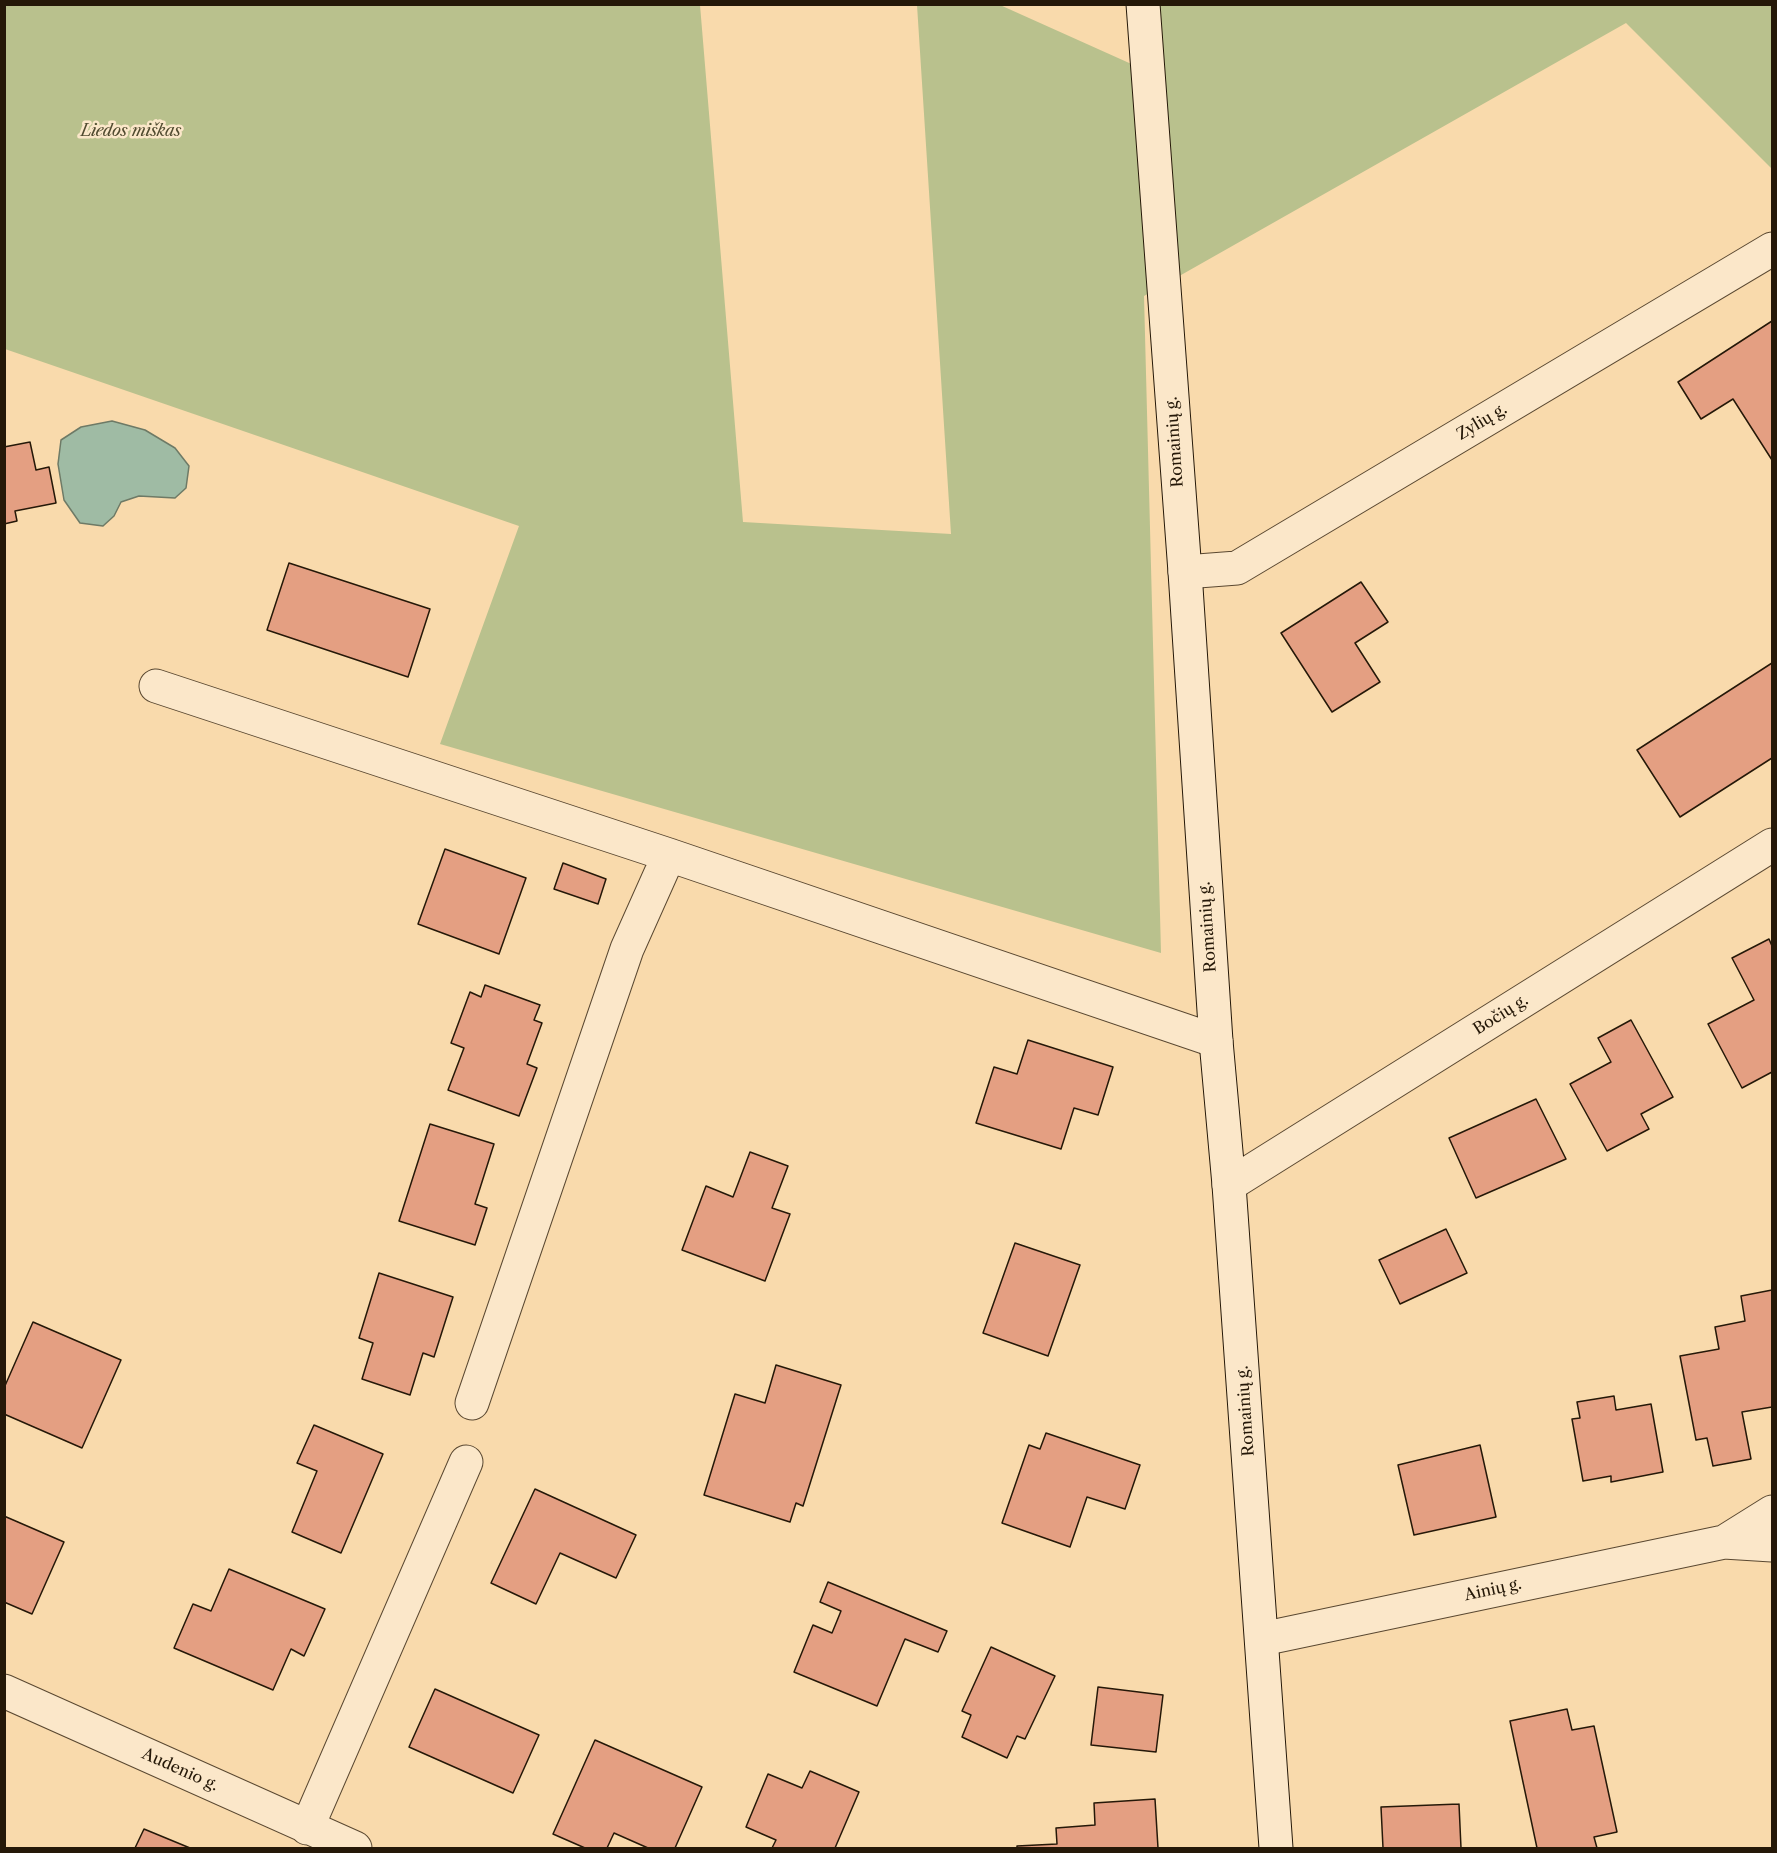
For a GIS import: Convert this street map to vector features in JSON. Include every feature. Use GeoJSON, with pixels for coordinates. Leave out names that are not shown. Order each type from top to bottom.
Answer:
{"type":"FeatureCollection","features":[{"type":"Feature","properties":{"kind":"street","name":"Romainių g."},"geometry":{"type":"LineString","coordinates":[[1143,4],[1276,1848]]}},
{"type":"Feature","properties":{"kind":"street","name":"Zylių g."},"geometry":{"type":"LineString","coordinates":[[1185,572],[1237,568],[1773,249]]}},
{"type":"Feature","properties":{"kind":"street"},"geometry":{"type":"LineString","coordinates":[[156,686],[669,855],[1216,1041]]}},
{"type":"Feature","properties":{"kind":"street","name":"Bočių g."},"geometry":{"type":"LineString","coordinates":[[1229,1185],[1773,845]]}},
{"type":"Feature","properties":{"kind":"street"},"geometry":{"type":"LineString","coordinates":[[472,1403],[627,949],[669,855]]}},
{"type":"Feature","properties":{"kind":"street"},"geometry":{"type":"LineString","coordinates":[[307,1828],[466,1462]]}},
{"type":"Feature","properties":{"kind":"street","name":"Ainių g."},"geometry":{"type":"LineString","coordinates":[[1724,1542],[1773,1512]]}},
{"type":"Feature","properties":{"kind":"street","name":"Ainių g."},"geometry":{"type":"LineString","coordinates":[[1262,1639],[1724,1542],[1773,1545]]}},
{"type":"Feature","properties":{"kind":"street","name":"Audenio g."},"geometry":{"type":"LineString","coordinates":[[4,1691],[355,1848]]}},
{"type":"Feature","properties":{"kind":"green space","name":"Liedos miškas"},"geometry":{"type":"Polygon","coordinates":[[[5,5],[700,5],[743,522],[951,534],[917,5],[1000,5],[1147,71],[1143,5],[1772,5],[1772,169],[1626,23],[1144,296],[1161,953],[440,744],[519,526],[5,349],[5,5]]]}},
{"type":"Feature","properties":{"kind":"shaded area"},"geometry":{"type":"Polygon","coordinates":[[[112,421],[145,430],[175,448],[189,466],[186,488],[175,498],[139,496],[121,502],[114,516],[103,526],[80,523],[64,500],[58,464],[61,440],[81,427],[112,421]]]}},
{"type":"Feature","properties":{"kind":"building"},"geometry":{"type":"Polygon","coordinates":[[[1772,321],[1772,460],[1733,399],[1701,419],[1678,382],[1772,321]]]}},
{"type":"Feature","properties":{"kind":"building"},"geometry":{"type":"Polygon","coordinates":[[[30,442],[36,470],[49,467],[56,503],[15,511],[17,521],[4,524],[4,447],[30,442]]]}},
{"type":"Feature","properties":{"kind":"building"},"geometry":{"type":"Polygon","coordinates":[[[289,563],[430,609],[408,677],[267,630],[289,563]]]}},
{"type":"Feature","properties":{"kind":"building"},"geometry":{"type":"Polygon","coordinates":[[[1361,582],[1388,622],[1355,643],[1380,682],[1332,712],[1281,633],[1361,582]]]}},
{"type":"Feature","properties":{"kind":"building"},"geometry":{"type":"Polygon","coordinates":[[[1772,663],[1772,758],[1680,817],[1637,750],[1772,663]]]}},
{"type":"Feature","properties":{"kind":"building"},"geometry":{"type":"Polygon","coordinates":[[[445,849],[526,878],[499,954],[418,924],[445,849]]]}},
{"type":"Feature","properties":{"kind":"building"},"geometry":{"type":"Polygon","coordinates":[[[563,863],[606,879],[598,904],[554,889],[563,863]]]}},
{"type":"Feature","properties":{"kind":"building"},"geometry":{"type":"Polygon","coordinates":[[[1769,939],[1772,946],[1772,1072],[1742,1088],[1708,1024],[1754,1000],[1732,958],[1769,939]]]}},
{"type":"Feature","properties":{"kind":"building"},"geometry":{"type":"Polygon","coordinates":[[[485,985],[540,1005],[534,1020],[542,1023],[527,1064],[537,1068],[519,1116],[448,1090],[464,1048],[451,1043],[470,992],[481,997],[485,985]]]}},
{"type":"Feature","properties":{"kind":"building"},"geometry":{"type":"Polygon","coordinates":[[[1631,1020],[1673,1097],[1641,1114],[1649,1129],[1607,1151],[1570,1084],[1611,1062],[1598,1038],[1631,1020]]]}},
{"type":"Feature","properties":{"kind":"building"},"geometry":{"type":"Polygon","coordinates":[[[1028,1040],[1113,1067],[1098,1115],[1074,1108],[1061,1149],[976,1123],[994,1067],[1017,1074],[1028,1040]]]}},
{"type":"Feature","properties":{"kind":"building"},"geometry":{"type":"Polygon","coordinates":[[[1536,1099],[1566,1159],[1476,1198],[1449,1138],[1536,1099]]]}},
{"type":"Feature","properties":{"kind":"building"},"geometry":{"type":"Polygon","coordinates":[[[430,1124],[494,1144],[475,1204],[487,1208],[475,1245],[399,1221],[430,1124]]]}},
{"type":"Feature","properties":{"kind":"building"},"geometry":{"type":"Polygon","coordinates":[[[750,1152],[788,1166],[772,1208],[790,1214],[765,1281],[682,1250],[706,1186],[733,1197],[750,1152]]]}},
{"type":"Feature","properties":{"kind":"building"},"geometry":{"type":"Polygon","coordinates":[[[1446,1229],[1467,1273],[1400,1304],[1379,1260],[1446,1229]]]}},
{"type":"Feature","properties":{"kind":"building"},"geometry":{"type":"Polygon","coordinates":[[[1015,1243],[1080,1265],[1048,1356],[983,1333],[1015,1243]]]}},
{"type":"Feature","properties":{"kind":"building"},"geometry":{"type":"Polygon","coordinates":[[[379,1273],[453,1297],[434,1357],[423,1353],[410,1395],[362,1379],[373,1343],[359,1338],[379,1273]]]}},
{"type":"Feature","properties":{"kind":"building"},"geometry":{"type":"Polygon","coordinates":[[[1772,1290],[1772,1407],[1742,1412],[1751,1459],[1713,1466],[1707,1438],[1696,1440],[1680,1356],[1719,1349],[1715,1327],[1745,1321],[1741,1296],[1772,1290]]]}},
{"type":"Feature","properties":{"kind":"building"},"geometry":{"type":"Polygon","coordinates":[[[33,1322],[121,1360],[82,1448],[4,1414],[4,1388],[33,1322]]]}},
{"type":"Feature","properties":{"kind":"building"},"geometry":{"type":"Polygon","coordinates":[[[776,1365],[841,1385],[803,1506],[796,1503],[790,1522],[704,1495],[735,1394],[765,1403],[776,1365]]]}},
{"type":"Feature","properties":{"kind":"building"},"geometry":{"type":"Polygon","coordinates":[[[1614,1396],[1616,1410],[1651,1404],[1663,1472],[1611,1482],[1611,1476],[1583,1481],[1572,1419],[1580,1418],[1577,1402],[1614,1396]]]}},
{"type":"Feature","properties":{"kind":"building"},"geometry":{"type":"Polygon","coordinates":[[[314,1425],[383,1454],[341,1553],[292,1532],[317,1471],[297,1463],[314,1425]]]}},
{"type":"Feature","properties":{"kind":"building"},"geometry":{"type":"Polygon","coordinates":[[[1046,1433],[1140,1465],[1125,1509],[1087,1497],[1070,1547],[1002,1523],[1029,1445],[1040,1449],[1046,1433]]]}},
{"type":"Feature","properties":{"kind":"building"},"geometry":{"type":"Polygon","coordinates":[[[1480,1445],[1496,1517],[1414,1535],[1398,1465],[1480,1445]]]}},
{"type":"Feature","properties":{"kind":"building"},"geometry":{"type":"Polygon","coordinates":[[[535,1489],[636,1535],[616,1578],[560,1553],[536,1604],[491,1583],[535,1489]]]}},
{"type":"Feature","properties":{"kind":"building"},"geometry":{"type":"Polygon","coordinates":[[[4,1516],[64,1542],[32,1614],[4,1602],[4,1516]]]}},
{"type":"Feature","properties":{"kind":"building"},"geometry":{"type":"Polygon","coordinates":[[[229,1569],[325,1609],[304,1656],[291,1649],[273,1690],[174,1648],[193,1604],[211,1611],[229,1569]]]}},
{"type":"Feature","properties":{"kind":"building"},"geometry":{"type":"Polygon","coordinates":[[[828,1582],[947,1631],[938,1652],[905,1639],[877,1706],[794,1672],[813,1625],[832,1633],[841,1611],[820,1602],[828,1582]]]}},
{"type":"Feature","properties":{"kind":"building"},"geometry":{"type":"Polygon","coordinates":[[[991,1647],[1055,1676],[1025,1739],[1017,1736],[1007,1758],[962,1737],[971,1715],[962,1711],[991,1647]]]}},
{"type":"Feature","properties":{"kind":"building"},"geometry":{"type":"Polygon","coordinates":[[[1098,1687],[1163,1695],[1156,1752],[1091,1745],[1098,1687]]]}},
{"type":"Feature","properties":{"kind":"building"},"geometry":{"type":"Polygon","coordinates":[[[435,1689],[539,1735],[513,1793],[409,1747],[435,1689]]]}},
{"type":"Feature","properties":{"kind":"building"},"geometry":{"type":"Polygon","coordinates":[[[1567,1709],[1572,1730],[1594,1726],[1617,1832],[1594,1837],[1597,1848],[1537,1848],[1510,1721],[1567,1709]]]}},
{"type":"Feature","properties":{"kind":"building"},"geometry":{"type":"Polygon","coordinates":[[[595,1740],[702,1787],[675,1848],[648,1848],[614,1833],[607,1848],[585,1848],[553,1834],[595,1740]]]}},
{"type":"Feature","properties":{"kind":"building"},"geometry":{"type":"Polygon","coordinates":[[[810,1771],[859,1792],[835,1848],[772,1848],[776,1840],[746,1827],[768,1774],[802,1788],[810,1771]]]}},
{"type":"Feature","properties":{"kind":"building"},"geometry":{"type":"Polygon","coordinates":[[[1155,1799],[1158,1848],[1017,1848],[1017,1846],[1057,1844],[1056,1828],[1095,1825],[1094,1803],[1155,1799]]]}},
{"type":"Feature","properties":{"kind":"building"},"geometry":{"type":"Polygon","coordinates":[[[1459,1804],[1461,1848],[1383,1848],[1381,1807],[1459,1804]]]}},
{"type":"Feature","properties":{"kind":"building"},"geometry":{"type":"Polygon","coordinates":[[[144,1829],[190,1848],[135,1848],[144,1829]]]}}]}
